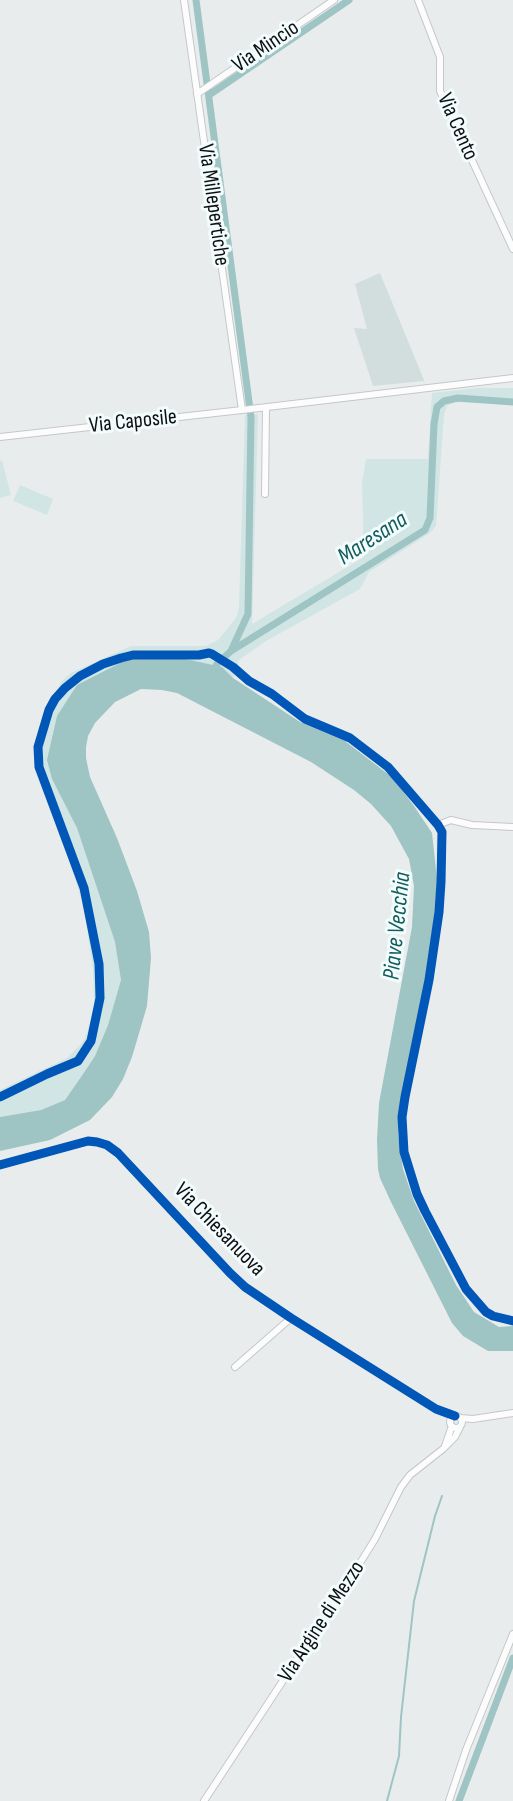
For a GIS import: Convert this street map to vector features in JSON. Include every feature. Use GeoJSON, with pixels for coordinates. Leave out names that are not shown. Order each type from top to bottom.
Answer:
{"type":"FeatureCollection","features":[{"type":"Feature","properties":{"kind":"street","name":"Via Millepertiche"},"geometry":{"type":"LineString","coordinates":[[184,0],[200,92],[245,410]]}},
{"type":"Feature","properties":{"kind":"street","name":"Via Mincio"},"geometry":{"type":"LineString","coordinates":[[200,92],[334,0]]}},
{"type":"Feature","properties":{"kind":"street","name":"Via Cento"},"geometry":{"type":"LineString","coordinates":[[418,0],[440,57],[440,91],[513,249]]}},
{"type":"Feature","properties":{"kind":"street","name":"Via Caposile"},"geometry":{"type":"LineString","coordinates":[[0,437],[513,378]]}},
{"type":"Feature","properties":{"kind":"street"},"geometry":{"type":"LineString","coordinates":[[265,494],[266,407]]}},
{"type":"Feature","properties":{"kind":"street"},"geometry":{"type":"LineString","coordinates":[[438,825],[451,820],[472,825],[513,827]]}},
{"type":"Feature","properties":{"kind":"street","name":"Via Chiesanuova"},"geometry":{"type":"LineString","coordinates":[[0,1165],[88,1141],[107,1145],[118,1153],[245,1287],[436,1409],[459,1421]]}},
{"type":"Feature","properties":{"kind":"street"},"geometry":{"type":"LineString","coordinates":[[235,1367],[291,1318]]}},
{"type":"Feature","properties":{"kind":"street","name":"Via Chiesanuova"},"geometry":{"type":"LineString","coordinates":[[436,1409],[451,1425]]}},
{"type":"Feature","properties":{"kind":"street"},"geometry":{"type":"LineString","coordinates":[[444,1449],[451,1425],[455,1428],[459,1421],[513,1413]]}},
{"type":"Feature","properties":{"kind":"street","name":"Via Argine di Mezzo"},"geometry":{"type":"LineString","coordinates":[[204,1801],[355,1571],[375,1539],[401,1487],[410,1475],[444,1449],[454,1437],[459,1421]]}},
{"type":"Feature","properties":{"kind":"street"},"geometry":{"type":"LineString","coordinates":[[449,1801],[466,1750],[513,1634]]}},
{"type":"Feature","properties":{"kind":"shaded area"},"geometry":{"type":"Polygon","coordinates":[[[380,273],[424,381],[373,386],[354,328],[367,329],[355,284],[380,273]]]}},
{"type":"Feature","properties":{"kind":"shaded area"},"geometry":{"type":"Polygon","coordinates":[[[478,388],[513,388],[513,405],[455,402],[447,406],[444,415],[436,526],[430,533],[369,572],[360,589],[266,641],[239,660],[233,678],[222,667],[93,678],[77,685],[52,779],[77,828],[115,942],[121,980],[108,1025],[95,1056],[65,1100],[41,1110],[0,1117],[0,1090],[67,1058],[85,1038],[94,1006],[93,970],[84,907],[49,798],[35,769],[36,739],[44,711],[62,681],[71,673],[131,646],[206,646],[218,640],[236,618],[239,607],[245,415],[258,414],[252,624],[364,557],[362,482],[366,459],[428,459],[432,393],[478,388]]]}},
{"type":"Feature","properties":{"kind":"shaded area"},"geometry":{"type":"Polygon","coordinates":[[[2,460],[11,495],[0,498],[0,461],[2,460]]]}},
{"type":"Feature","properties":{"kind":"shaded area"},"geometry":{"type":"Polygon","coordinates":[[[20,485],[53,499],[47,515],[13,501],[20,485]]]}},
{"type":"Feature","properties":{"kind":"water"},"geometry":{"type":"Polygon","coordinates":[[[181,658],[222,667],[233,678],[300,722],[345,741],[393,778],[432,833],[438,888],[426,977],[400,1112],[398,1133],[400,1150],[403,1169],[414,1201],[456,1285],[474,1312],[499,1327],[513,1326],[513,1351],[488,1351],[463,1336],[452,1323],[391,1202],[378,1169],[379,1103],[412,927],[414,886],[409,859],[391,826],[371,804],[354,790],[311,762],[177,693],[141,689],[115,702],[95,723],[88,736],[86,747],[90,777],[117,838],[137,891],[149,932],[151,958],[147,1006],[132,1057],[112,1097],[90,1120],[50,1140],[0,1151],[0,1117],[41,1110],[65,1100],[95,1056],[108,1025],[121,980],[115,942],[77,828],[52,779],[47,760],[57,716],[77,685],[128,659],[181,658]]]}},
{"type":"Feature","properties":{"kind":"waterway"},"geometry":{"type":"LineString","coordinates":[[196,0],[251,417],[248,614],[231,651],[217,664],[213,673]]}},
{"type":"Feature","properties":{"kind":"waterway"},"geometry":{"type":"LineString","coordinates":[[209,95],[349,0]]}},
{"type":"Feature","properties":{"kind":"waterway","name":"Maresana"},"geometry":{"type":"LineString","coordinates":[[231,651],[425,530],[430,518],[434,424],[437,407],[444,401],[458,398],[513,402]]}},
{"type":"Feature","properties":{"kind":"waterway"},"geometry":{"type":"LineString","coordinates":[[387,1801],[399,1756],[414,1601],[442,1496]]}},
{"type":"Feature","properties":{"kind":"waterway"},"geometry":{"type":"LineString","coordinates":[[459,1801],[513,1658]]}},
{"type":"Feature","properties":{"kind":"cycle path"},"geometry":{"type":"LineString","coordinates":[[0,1097],[78,1061],[91,1041],[100,998],[99,964],[84,888],[39,767],[38,747],[49,710],[65,688],[80,676],[103,664],[133,655],[212,654],[305,719],[350,738],[388,767],[442,832],[439,912],[429,980],[402,1117],[404,1152],[417,1194],[466,1289],[486,1312],[513,1321]]}},
{"type":"Feature","properties":{"kind":"cycle path"},"geometry":{"type":"LineString","coordinates":[[0,1165],[88,1141],[107,1145],[118,1153],[245,1287],[436,1409],[455,1416]]}},
{"type":"Feature","properties":{"kind":"water label","name":"Piave Vecchia"},"geometry":{"type":"Point","coordinates":[398,926]}}]}
